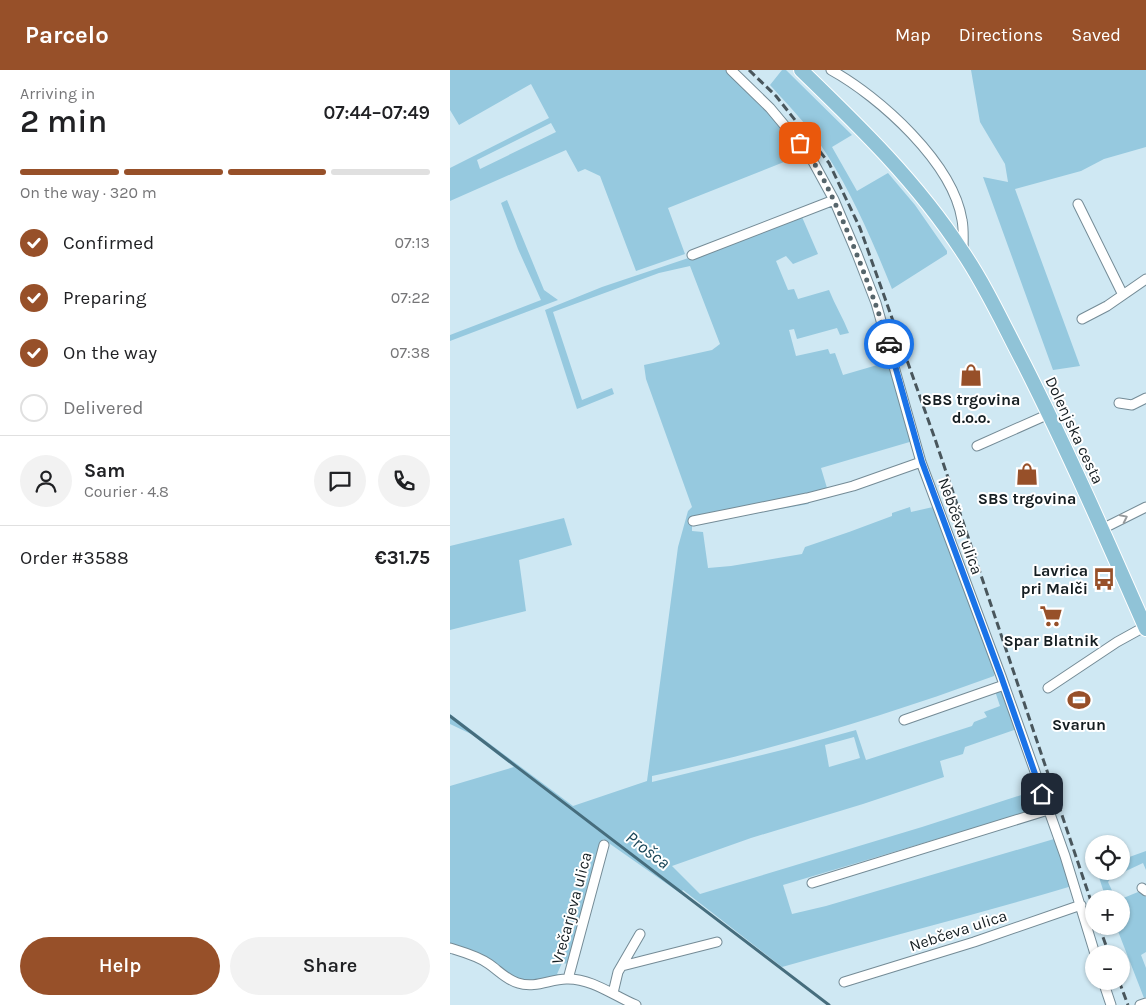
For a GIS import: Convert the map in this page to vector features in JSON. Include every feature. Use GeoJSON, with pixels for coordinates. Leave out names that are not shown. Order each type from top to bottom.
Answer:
{"type":"FeatureCollection","features":[{"type":"Feature","properties":{"kind":"main road","name":"Dolenjska cesta"},"geometry":{"type":"LineString","coordinates":[[801,70],[877,144],[908,178],[963,251],[986,291],[1049,414],[1146,627]]}},
{"type":"Feature","properties":{"kind":"street","name":"Nebčeva ulica"},"geometry":{"type":"LineString","coordinates":[[731,70],[770,108],[810,156],[834,200],[876,304],[922,462],[1004,685],[1081,906],[1092,945]]}},
{"type":"Feature","properties":{"kind":"street","name":"Dolenjska cesta"},"geometry":{"type":"LineString","coordinates":[[832,70],[870,97],[908,130],[928,152],[958,203],[962,221],[963,251]]}},
{"type":"Feature","properties":{"kind":"street"},"geometry":{"type":"LineString","coordinates":[[692,255],[834,200]]}},
{"type":"Feature","properties":{"kind":"street"},"geometry":{"type":"LineString","coordinates":[[1078,204],[1123,295]]}},
{"type":"Feature","properties":{"kind":"street"},"geometry":{"type":"LineString","coordinates":[[1082,319],[1107,306],[1146,279]]}},
{"type":"Feature","properties":{"kind":"street"},"geometry":{"type":"LineString","coordinates":[[1119,403],[1132,405],[1146,398]]}},
{"type":"Feature","properties":{"kind":"street"},"geometry":{"type":"LineString","coordinates":[[978,446],[1049,414]]}},
{"type":"Feature","properties":{"kind":"street","name":"Nebčeva ulica"},"geometry":{"type":"LineString","coordinates":[[693,521],[816,496],[853,486],[922,462]]}},
{"type":"Feature","properties":{"kind":"street"},"geometry":{"type":"LineString","coordinates":[[1102,529],[1146,508]]}},
{"type":"Feature","properties":{"kind":"street"},"geometry":{"type":"LineString","coordinates":[[1048,688],[1118,642],[1146,627]]}},
{"type":"Feature","properties":{"kind":"street"},"geometry":{"type":"LineString","coordinates":[[904,720],[1004,685]]}},
{"type":"Feature","properties":{"kind":"street"},"geometry":{"type":"LineString","coordinates":[[812,883],[1048,810]]}},
{"type":"Feature","properties":{"kind":"street","name":"Vrečarjeva ulica"},"geometry":{"type":"LineString","coordinates":[[568,979],[604,845]]}},
{"type":"Feature","properties":{"kind":"street","name":"Nebčeva ulica"},"geometry":{"type":"LineString","coordinates":[[844,982],[974,942],[1081,906]]}},
{"type":"Feature","properties":{"kind":"street"},"geometry":{"type":"LineString","coordinates":[[613,993],[616,977],[640,934]]}},
{"type":"Feature","properties":{"kind":"street"},"geometry":{"type":"LineString","coordinates":[[622,966],[718,942]]}},
{"type":"Feature","properties":{"kind":"street","name":"Vrečarjeva ulica"},"geometry":{"type":"LineString","coordinates":[[450,948],[483,961],[506,978],[520,984],[544,984],[568,979],[590,984],[636,1005]]}},
{"type":"Feature","properties":{"kind":"street"},"geometry":{"type":"LineString","coordinates":[[1106,990],[1111,1005]]}},
{"type":"Feature","properties":{"kind":"street"},"geometry":{"type":"LineString","coordinates":[[1140,1005],[1146,1004]]}},
{"type":"Feature","properties":{"kind":"shaded area"},"geometry":{"type":"Polygon","coordinates":[[[450,70],[726,70],[768,111],[804,154],[668,208],[685,254],[636,271],[600,176],[585,169],[578,172],[566,150],[450,201],[450,168],[549,118],[531,84],[459,125],[450,110],[450,70]],[[551,123],[477,160],[480,169],[556,132],[551,123]]]}},
{"type":"Feature","properties":{"kind":"shaded area"},"geometry":{"type":"Polygon","coordinates":[[[782,70],[786,70],[852,135],[832,147],[857,191],[888,173],[915,205],[947,251],[947,254],[892,289],[859,212],[840,176],[807,126],[770,85],[782,70]]]}},
{"type":"Feature","properties":{"kind":"shaded area"},"geometry":{"type":"Polygon","coordinates":[[[971,70],[1146,70],[1146,147],[1104,159],[1081,171],[1015,189],[1080,366],[1053,370],[983,177],[1008,182],[1005,164],[980,122],[971,70]]]}},
{"type":"Feature","properties":{"kind":"shaded area"},"geometry":{"type":"Polygon","coordinates":[[[507,200],[544,290],[558,300],[450,341],[450,335],[541,300],[518,249],[501,203],[507,200]]]}},
{"type":"Feature","properties":{"kind":"shaded area"},"geometry":{"type":"Polygon","coordinates":[[[802,217],[818,254],[793,264],[786,256],[776,261],[788,290],[794,289],[798,299],[829,290],[849,333],[840,335],[837,328],[797,339],[794,329],[789,330],[796,356],[828,349],[830,354],[835,353],[843,375],[891,361],[913,441],[821,468],[827,488],[808,504],[692,525],[692,531],[703,532],[708,568],[802,554],[805,547],[892,516],[892,513],[910,507],[911,512],[933,507],[995,671],[994,676],[867,719],[739,756],[652,776],[652,782],[856,730],[866,760],[972,726],[974,722],[987,717],[984,712],[1000,706],[995,691],[1002,689],[1017,729],[965,747],[963,754],[940,761],[944,777],[751,838],[672,866],[700,894],[1037,790],[1043,808],[968,832],[967,830],[783,885],[792,914],[826,906],[1054,839],[1072,886],[782,967],[683,890],[680,893],[603,839],[593,868],[569,964],[562,963],[557,974],[562,976],[526,982],[450,946],[450,786],[514,767],[471,734],[450,724],[450,714],[573,806],[647,781],[678,547],[688,511],[692,507],[646,379],[644,365],[712,350],[720,344],[690,266],[659,273],[553,312],[582,400],[612,388],[614,394],[577,409],[545,310],[602,287],[748,238],[802,217]],[[854,737],[825,745],[829,767],[860,758],[854,737]]]}},
{"type":"Feature","properties":{"kind":"shaded area"},"geometry":{"type":"Polygon","coordinates":[[[564,518],[572,545],[519,560],[526,611],[450,630],[450,546],[564,518]]]}},
{"type":"Feature","properties":{"kind":"shaded area"},"geometry":{"type":"Polygon","coordinates":[[[1146,851],[1146,870],[1143,863],[1130,869],[1130,857],[1146,851]]]}},
{"type":"Feature","properties":{"kind":"shaded area"},"geometry":{"type":"Polygon","coordinates":[[[1100,880],[1110,880],[1108,882],[1112,890],[1103,890],[1100,880]]]}},
{"type":"Feature","properties":{"kind":"shaded area"},"geometry":{"type":"Polygon","coordinates":[[[1138,892],[1146,897],[1146,952],[1141,955],[1146,968],[1146,997],[1144,998],[1130,962],[1130,945],[1123,945],[1120,935],[1130,935],[1130,895],[1138,892]]]}},
{"type":"Feature","properties":{"kind":"waterway","name":"Prošca"},"geometry":{"type":"LineString","coordinates":[[450,716],[829,1005]]}},
{"type":"Feature","properties":{"kind":"railway"},"geometry":{"type":"LineString","coordinates":[[749,70],[776,96],[829,163],[860,228],[935,439],[1087,890]]}},
{"type":"Feature","properties":{"kind":"railway"},"geometry":{"type":"LineString","coordinates":[[1102,935],[1106,945]]}},
{"type":"Feature","properties":{"kind":"railway"},"geometry":{"type":"LineString","coordinates":[[1122,990],[1128,1005]]}},
{"type":"Feature","properties":{"kind":"way so far"},"geometry":{"type":"LineString","coordinates":[[800,143],[810,156],[834,200],[870,287],[889,344]]}},
{"type":"Feature","properties":{"kind":"place","name":"SBS trgovina d.o.o."},"geometry":{"type":"Point","coordinates":[971,375]}},
{"type":"Feature","properties":{"kind":"place","name":"SBS trgovina"},"geometry":{"type":"Point","coordinates":[1027,474]}},
{"type":"Feature","properties":{"kind":"place","name":"Lavrica pri Malči"},"geometry":{"type":"Point","coordinates":[1104,579]}},
{"type":"Feature","properties":{"kind":"place","name":"Spar Blatnik"},"geometry":{"type":"Point","coordinates":[1051,616]}},
{"type":"Feature","properties":{"kind":"place","name":"Svarun"},"geometry":{"type":"Point","coordinates":[1079,700]}},
{"type":"Feature","properties":{"kind":"route"},"geometry":{"type":"LineString","coordinates":[[889,344],[922,462],[1001,676],[1042,794]]}}]}
